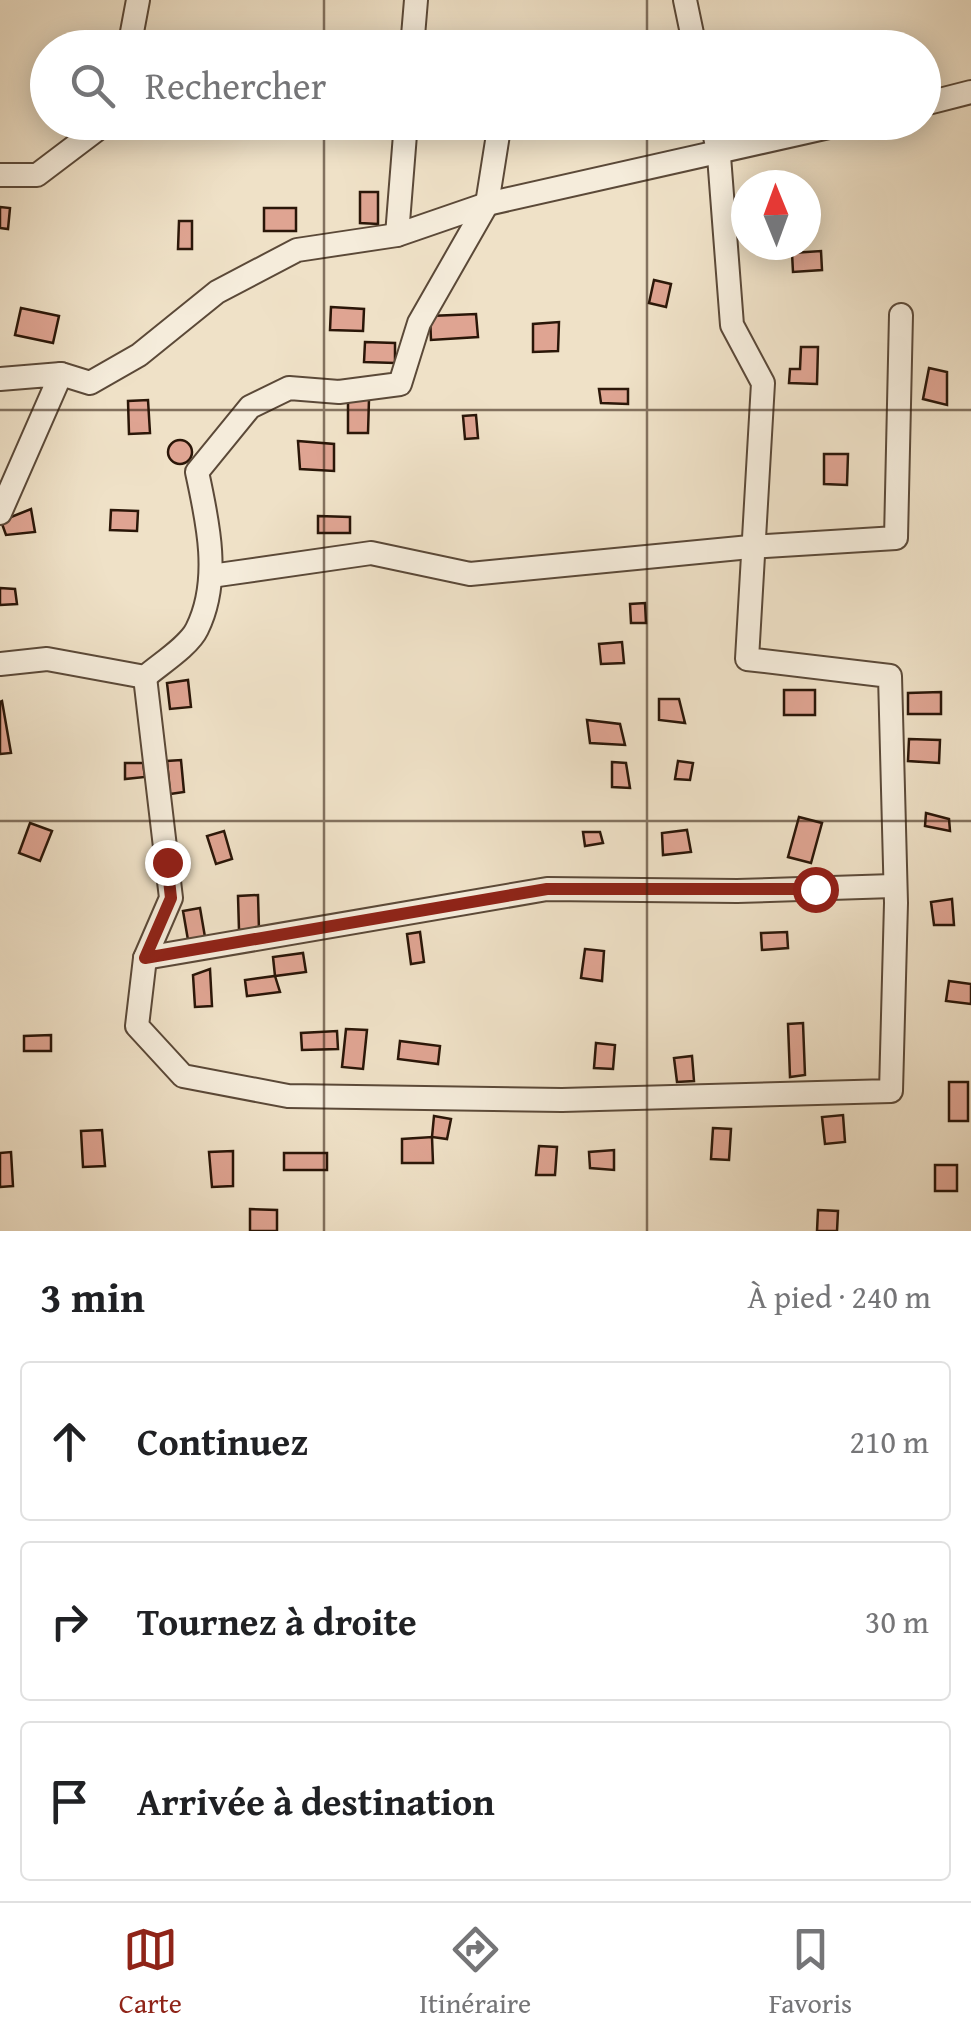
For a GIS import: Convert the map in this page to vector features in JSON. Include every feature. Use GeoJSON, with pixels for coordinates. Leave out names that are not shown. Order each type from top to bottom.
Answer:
{"type":"FeatureCollection","features":[{"type":"Feature","properties":{"kind":"street"},"geometry":{"type":"LineString","coordinates":[[132,30],[138,0]]}},
{"type":"Feature","properties":{"kind":"street"},"geometry":{"type":"LineString","coordinates":[[414,30],[416,0]]}},
{"type":"Feature","properties":{"kind":"street"},"geometry":{"type":"LineString","coordinates":[[685,0],[692,30]]}},
{"type":"Feature","properties":{"kind":"street"},"geometry":{"type":"LineString","coordinates":[[941,100],[971,92]]}},
{"type":"Feature","properties":{"kind":"street"},"geometry":{"type":"LineString","coordinates":[[0,175],[38,175],[84,140]]}},
{"type":"Feature","properties":{"kind":"street"},"geometry":{"type":"LineString","coordinates":[[397,235],[405,140]]}},
{"type":"Feature","properties":{"kind":"street"},"geometry":{"type":"LineString","coordinates":[[145,677],[197,631],[211,576],[208,522],[197,472],[250,407],[289,388],[340,392],[400,384],[419,322],[487,204],[497,140]]}},
{"type":"Feature","properties":{"kind":"street"},"geometry":{"type":"LineString","coordinates":[[145,677],[171,898],[145,958],[137,1026],[183,1076],[288,1096],[580,1100],[891,1091],[896,1010],[890,676],[746,659],[750,547],[764,384],[732,325],[716,140]]}},
{"type":"Feature","properties":{"kind":"street"},"geometry":{"type":"LineString","coordinates":[[0,378],[62,374],[90,383],[139,355],[217,292],[297,250],[397,235],[487,204],[781,140]]}},
{"type":"Feature","properties":{"kind":"street"},"geometry":{"type":"LineString","coordinates":[[211,576],[371,553],[470,574],[750,547],[896,538],[901,315]]}},
{"type":"Feature","properties":{"kind":"street"},"geometry":{"type":"LineString","coordinates":[[0,513],[62,374]]}},
{"type":"Feature","properties":{"kind":"street"},"geometry":{"type":"LineString","coordinates":[[0,664],[46,659],[145,677]]}},
{"type":"Feature","properties":{"kind":"street"},"geometry":{"type":"LineString","coordinates":[[145,958],[547,889],[737,891],[893,886]]}},
{"type":"Feature","properties":{"kind":"building"},"geometry":{"type":"Polygon","coordinates":[[[360,192],[378,192],[378,224],[360,223],[360,192]]]}},
{"type":"Feature","properties":{"kind":"building"},"geometry":{"type":"Polygon","coordinates":[[[0,207],[10,208],[8,229],[0,228],[0,207]]]}},
{"type":"Feature","properties":{"kind":"building"},"geometry":{"type":"Polygon","coordinates":[[[264,208],[296,208],[296,231],[264,231],[264,208]]]}},
{"type":"Feature","properties":{"kind":"building"},"geometry":{"type":"Polygon","coordinates":[[[179,221],[192,221],[192,249],[178,249],[179,221]]]}},
{"type":"Feature","properties":{"kind":"building"},"geometry":{"type":"Polygon","coordinates":[[[821,251],[822,270],[793,272],[792,260],[821,260],[821,251]]]}},
{"type":"Feature","properties":{"kind":"building"},"geometry":{"type":"Polygon","coordinates":[[[654,280],[671,284],[666,307],[649,303],[654,280]]]}},
{"type":"Feature","properties":{"kind":"building"},"geometry":{"type":"Polygon","coordinates":[[[331,307],[364,309],[363,331],[330,330],[331,307]]]}},
{"type":"Feature","properties":{"kind":"building"},"geometry":{"type":"Polygon","coordinates":[[[21,308],[59,316],[53,343],[15,335],[21,308]]]}},
{"type":"Feature","properties":{"kind":"building"},"geometry":{"type":"Polygon","coordinates":[[[476,314],[478,337],[431,340],[430,316],[476,314]]]}},
{"type":"Feature","properties":{"kind":"building"},"geometry":{"type":"Polygon","coordinates":[[[559,322],[558,351],[533,352],[533,324],[559,322]]]}},
{"type":"Feature","properties":{"kind":"building"},"geometry":{"type":"Polygon","coordinates":[[[365,342],[395,343],[395,363],[364,362],[365,342]]]}},
{"type":"Feature","properties":{"kind":"building"},"geometry":{"type":"Polygon","coordinates":[[[801,347],[818,347],[817,384],[789,383],[790,369],[800,369],[801,347]]]}},
{"type":"Feature","properties":{"kind":"building"},"geometry":{"type":"Polygon","coordinates":[[[929,368],[947,372],[947,405],[923,399],[929,368]]]}},
{"type":"Feature","properties":{"kind":"building"},"geometry":{"type":"Polygon","coordinates":[[[599,389],[628,389],[628,404],[601,403],[599,389]]]}},
{"type":"Feature","properties":{"kind":"building"},"geometry":{"type":"Polygon","coordinates":[[[348,398],[369,399],[368,433],[348,433],[348,398]]]}},
{"type":"Feature","properties":{"kind":"building"},"geometry":{"type":"Polygon","coordinates":[[[148,400],[150,433],[129,434],[128,401],[148,400]]]}},
{"type":"Feature","properties":{"kind":"building"},"geometry":{"type":"Polygon","coordinates":[[[476,415],[478,438],[465,439],[463,416],[476,415]]]}},
{"type":"Feature","properties":{"kind":"building"},"geometry":{"type":"Polygon","coordinates":[[[175,440],[185,440],[192,452],[185,464],[175,464],[168,457],[168,447],[175,440]]]}},
{"type":"Feature","properties":{"kind":"building"},"geometry":{"type":"Polygon","coordinates":[[[298,441],[334,444],[334,471],[300,469],[298,441]]]}},
{"type":"Feature","properties":{"kind":"building"},"geometry":{"type":"Polygon","coordinates":[[[824,454],[848,454],[847,485],[824,484],[824,454]]]}},
{"type":"Feature","properties":{"kind":"building"},"geometry":{"type":"Polygon","coordinates":[[[31,509],[35,532],[6,535],[1,521],[31,509]]]}},
{"type":"Feature","properties":{"kind":"building"},"geometry":{"type":"Polygon","coordinates":[[[111,510],[138,511],[137,531],[110,530],[111,510]]]}},
{"type":"Feature","properties":{"kind":"building"},"geometry":{"type":"Polygon","coordinates":[[[318,516],[350,517],[350,533],[318,533],[318,516]]]}},
{"type":"Feature","properties":{"kind":"building"},"geometry":{"type":"Polygon","coordinates":[[[0,588],[15,589],[17,604],[0,605],[0,588]]]}},
{"type":"Feature","properties":{"kind":"building"},"geometry":{"type":"Polygon","coordinates":[[[645,603],[646,623],[631,623],[630,604],[645,603]]]}},
{"type":"Feature","properties":{"kind":"building"},"geometry":{"type":"Polygon","coordinates":[[[622,642],[624,663],[601,664],[599,644],[622,642]]]}},
{"type":"Feature","properties":{"kind":"building"},"geometry":{"type":"Polygon","coordinates":[[[188,680],[191,707],[170,709],[167,683],[188,680]]]}},
{"type":"Feature","properties":{"kind":"building"},"geometry":{"type":"Polygon","coordinates":[[[784,690],[815,690],[815,715],[784,715],[784,690]]]}},
{"type":"Feature","properties":{"kind":"building"},"geometry":{"type":"Polygon","coordinates":[[[941,692],[941,714],[908,714],[908,693],[941,692]]]}},
{"type":"Feature","properties":{"kind":"building"},"geometry":{"type":"Polygon","coordinates":[[[659,699],[679,699],[685,723],[659,720],[659,699]]]}},
{"type":"Feature","properties":{"kind":"building"},"geometry":{"type":"Polygon","coordinates":[[[0,702],[11,753],[0,754],[0,702]]]}},
{"type":"Feature","properties":{"kind":"building"},"geometry":{"type":"Polygon","coordinates":[[[587,720],[620,724],[625,745],[590,743],[587,720]]]}},
{"type":"Feature","properties":{"kind":"building"},"geometry":{"type":"Polygon","coordinates":[[[909,739],[940,740],[939,763],[908,761],[909,739]]]}},
{"type":"Feature","properties":{"kind":"building"},"geometry":{"type":"Polygon","coordinates":[[[181,760],[184,792],[170,794],[167,761],[181,760]]]}},
{"type":"Feature","properties":{"kind":"building"},"geometry":{"type":"Polygon","coordinates":[[[678,761],[693,763],[690,780],[675,779],[678,761]]]}},
{"type":"Feature","properties":{"kind":"building"},"geometry":{"type":"Polygon","coordinates":[[[612,762],[626,763],[630,788],[612,787],[612,762]]]}},
{"type":"Feature","properties":{"kind":"building"},"geometry":{"type":"Polygon","coordinates":[[[125,763],[143,763],[145,777],[125,779],[125,763]]]}},
{"type":"Feature","properties":{"kind":"building"},"geometry":{"type":"Polygon","coordinates":[[[926,813],[949,819],[950,831],[925,826],[926,813]]]}},
{"type":"Feature","properties":{"kind":"building"},"geometry":{"type":"Polygon","coordinates":[[[799,817],[822,823],[811,863],[788,857],[799,817]]]}},
{"type":"Feature","properties":{"kind":"building"},"geometry":{"type":"Polygon","coordinates":[[[30,823],[52,831],[40,861],[19,853],[30,823]]]}},
{"type":"Feature","properties":{"kind":"building"},"geometry":{"type":"Polygon","coordinates":[[[687,830],[691,852],[663,855],[662,833],[687,830]]]}},
{"type":"Feature","properties":{"kind":"building"},"geometry":{"type":"Polygon","coordinates":[[[224,831],[232,859],[216,864],[207,836],[224,831]]]}},
{"type":"Feature","properties":{"kind":"building"},"geometry":{"type":"Polygon","coordinates":[[[583,832],[600,832],[603,843],[585,846],[583,832]]]}},
{"type":"Feature","properties":{"kind":"building"},"geometry":{"type":"Polygon","coordinates":[[[258,895],[259,930],[239,930],[238,896],[258,895]]]}},
{"type":"Feature","properties":{"kind":"building"},"geometry":{"type":"Polygon","coordinates":[[[952,899],[954,925],[934,925],[931,902],[952,899]]]}},
{"type":"Feature","properties":{"kind":"building"},"geometry":{"type":"Polygon","coordinates":[[[200,908],[205,937],[188,940],[183,911],[200,908]]]}},
{"type":"Feature","properties":{"kind":"building"},"geometry":{"type":"Polygon","coordinates":[[[420,932],[424,962],[411,964],[407,934],[420,932]]]}},
{"type":"Feature","properties":{"kind":"building"},"geometry":{"type":"Polygon","coordinates":[[[787,932],[788,948],[762,950],[761,933],[787,932]]]}},
{"type":"Feature","properties":{"kind":"building"},"geometry":{"type":"Polygon","coordinates":[[[585,949],[604,951],[602,981],[581,978],[585,949]]]}},
{"type":"Feature","properties":{"kind":"building"},"geometry":{"type":"Polygon","coordinates":[[[303,953],[306,972],[275,976],[273,957],[303,953]]]}},
{"type":"Feature","properties":{"kind":"building"},"geometry":{"type":"Polygon","coordinates":[[[210,969],[212,1006],[195,1007],[193,975],[210,969]]]}},
{"type":"Feature","properties":{"kind":"building"},"geometry":{"type":"Polygon","coordinates":[[[275,976],[280,992],[247,996],[245,980],[275,976]]]}},
{"type":"Feature","properties":{"kind":"building"},"geometry":{"type":"Polygon","coordinates":[[[949,981],[971,984],[971,1004],[946,1001],[949,981]]]}},
{"type":"Feature","properties":{"kind":"building"},"geometry":{"type":"Polygon","coordinates":[[[803,1023],[805,1075],[790,1077],[788,1024],[803,1023]]]}},
{"type":"Feature","properties":{"kind":"building"},"geometry":{"type":"Polygon","coordinates":[[[346,1029],[367,1030],[363,1069],[342,1067],[346,1029]]]}},
{"type":"Feature","properties":{"kind":"building"},"geometry":{"type":"Polygon","coordinates":[[[337,1031],[338,1049],[302,1050],[301,1033],[337,1031]]]}},
{"type":"Feature","properties":{"kind":"building"},"geometry":{"type":"Polygon","coordinates":[[[51,1035],[51,1051],[24,1051],[24,1036],[51,1035]]]}},
{"type":"Feature","properties":{"kind":"building"},"geometry":{"type":"Polygon","coordinates":[[[400,1041],[440,1046],[438,1064],[398,1059],[400,1041]]]}},
{"type":"Feature","properties":{"kind":"building"},"geometry":{"type":"Polygon","coordinates":[[[596,1043],[615,1045],[613,1069],[594,1068],[596,1043]]]}},
{"type":"Feature","properties":{"kind":"building"},"geometry":{"type":"Polygon","coordinates":[[[692,1056],[694,1081],[677,1082],[674,1058],[692,1056]]]}},
{"type":"Feature","properties":{"kind":"building"},"geometry":{"type":"Polygon","coordinates":[[[949,1082],[968,1082],[968,1121],[949,1121],[949,1082]]]}},
{"type":"Feature","properties":{"kind":"building"},"geometry":{"type":"Polygon","coordinates":[[[843,1115],[845,1142],[825,1144],[822,1117],[843,1115]]]}},
{"type":"Feature","properties":{"kind":"building"},"geometry":{"type":"Polygon","coordinates":[[[434,1116],[451,1119],[447,1139],[432,1137],[434,1116]]]}},
{"type":"Feature","properties":{"kind":"building"},"geometry":{"type":"Polygon","coordinates":[[[713,1128],[731,1129],[729,1160],[711,1159],[713,1128]]]}},
{"type":"Feature","properties":{"kind":"building"},"geometry":{"type":"Polygon","coordinates":[[[102,1130],[105,1166],[83,1167],[81,1131],[102,1130]]]}},
{"type":"Feature","properties":{"kind":"building"},"geometry":{"type":"Polygon","coordinates":[[[432,1137],[433,1163],[402,1163],[402,1139],[432,1137]]]}},
{"type":"Feature","properties":{"kind":"building"},"geometry":{"type":"Polygon","coordinates":[[[539,1146],[557,1147],[555,1175],[536,1175],[539,1146]]]}},
{"type":"Feature","properties":{"kind":"building"},"geometry":{"type":"Polygon","coordinates":[[[614,1150],[614,1170],[590,1168],[589,1152],[614,1150]]]}},
{"type":"Feature","properties":{"kind":"building"},"geometry":{"type":"Polygon","coordinates":[[[233,1151],[233,1186],[212,1187],[209,1152],[233,1151]]]}},
{"type":"Feature","properties":{"kind":"building"},"geometry":{"type":"Polygon","coordinates":[[[11,1152],[13,1186],[0,1187],[0,1153],[11,1152]]]}},
{"type":"Feature","properties":{"kind":"building"},"geometry":{"type":"Polygon","coordinates":[[[284,1153],[327,1153],[327,1170],[284,1170],[284,1153]]]}},
{"type":"Feature","properties":{"kind":"building"},"geometry":{"type":"Polygon","coordinates":[[[935,1165],[957,1165],[957,1191],[935,1191],[935,1165]]]}},
{"type":"Feature","properties":{"kind":"building"},"geometry":{"type":"Polygon","coordinates":[[[250,1209],[277,1210],[277,1231],[250,1231],[250,1209]]]}},
{"type":"Feature","properties":{"kind":"building"},"geometry":{"type":"Polygon","coordinates":[[[818,1210],[838,1211],[837,1231],[817,1231],[818,1210]]]}},
{"type":"Feature","properties":{"kind":"route"},"geometry":{"type":"LineString","coordinates":[[167,862],[171,898],[145,958],[547,889],[815,889]]}}]}
